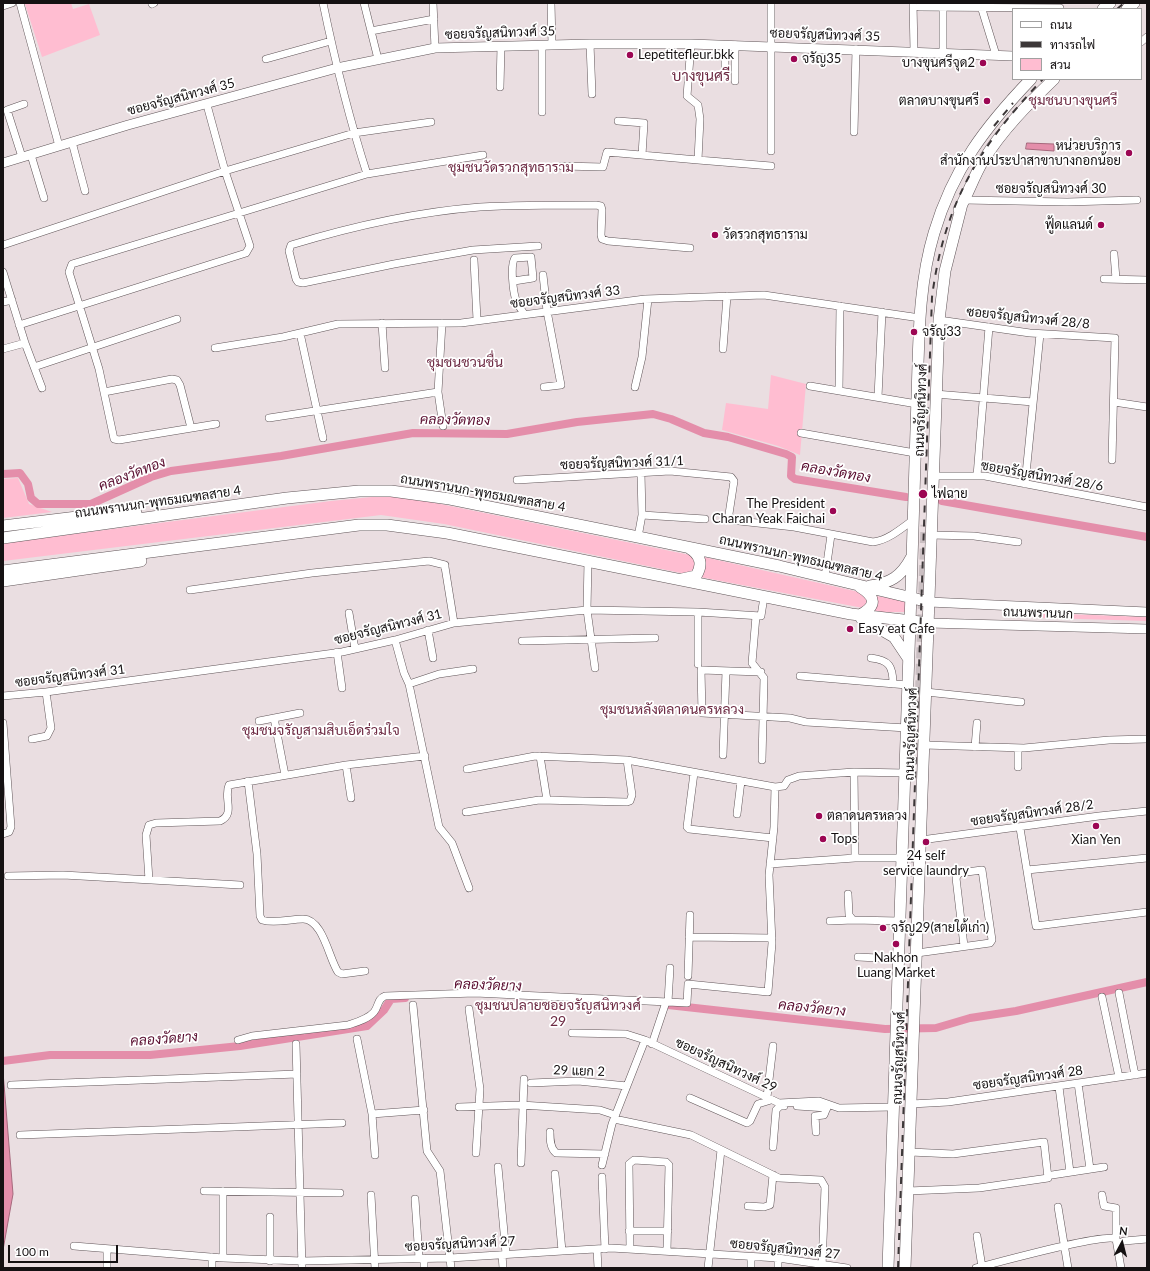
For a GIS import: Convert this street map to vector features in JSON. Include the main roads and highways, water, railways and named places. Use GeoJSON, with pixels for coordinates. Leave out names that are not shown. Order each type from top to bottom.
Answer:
{"type":"FeatureCollection","features":[{"type":"Feature","properties":{"kind":"main road","name":"ถนนจรัญสนิทวงศ์"},"geometry":{"type":"LineString","coordinates":[[919,523],[915,453],[920,318],[929,252],[949,192],[971,150],[988,126],[1030,80]]}},
{"type":"Feature","properties":{"kind":"main road","name":"ถนนจรัญสนิทวงศ์"},"geometry":{"type":"LineString","coordinates":[[888,1268],[912,542],[919,523],[936,290],[944,247],[955,218],[979,168],[993,146],[1018,115],[1053,80]]}},
{"type":"Feature","properties":{"kind":"main road","name":"ถนนจรัญสนิทวงศ์"},"geometry":{"type":"LineString","coordinates":[[905,1268],[929,623],[935,394],[939,320],[944,271],[963,202]]}},
{"type":"Feature","properties":{"kind":"main road","name":"ถนนจรัญสนิทวงศ์"},"geometry":{"type":"LineString","coordinates":[[919,523],[928,285],[930,264],[943,207]]}},
{"type":"Feature","properties":{"kind":"main road","name":"ถนนพรานนก-พุทธมณฑลสาย 4"},"geometry":{"type":"LineString","coordinates":[[3,538],[208,508],[325,494],[391,491],[450,499],[638,537],[825,577],[929,602]]}},
{"type":"Feature","properties":{"kind":"main road"},"geometry":{"type":"LineString","coordinates":[[3,526],[102,515],[208,508]]}},
{"type":"Feature","properties":{"kind":"main road"},"geometry":{"type":"LineString","coordinates":[[3,571],[212,546],[329,529],[387,525],[447,533],[857,615],[929,623]]}},
{"type":"Feature","properties":{"kind":"main road"},"geometry":{"type":"LineString","coordinates":[[912,542],[917,548],[921,549],[927,548],[931,539]]}},
{"type":"Feature","properties":{"kind":"main road"},"geometry":{"type":"LineString","coordinates":[[3,581],[120,565],[212,546]]}},
{"type":"Feature","properties":{"kind":"main road"},"geometry":{"type":"LineString","coordinates":[[678,580],[696,576],[700,570],[701,564],[696,552],[686,547]]}},
{"type":"Feature","properties":{"kind":"main road"},"geometry":{"type":"LineString","coordinates":[[862,586],[886,583],[897,577],[907,566],[912,556]]}},
{"type":"Feature","properties":{"kind":"main road"},"geometry":{"type":"LineString","coordinates":[[857,615],[870,608],[873,601],[871,595],[862,586]]}},
{"type":"Feature","properties":{"kind":"main road"},"geometry":{"type":"LineString","coordinates":[[857,615],[889,633],[898,641],[909,659]]}},
{"type":"Feature","properties":{"kind":"main road"},"geometry":{"type":"LineString","coordinates":[[907,689],[917,683],[924,687],[926,694]]}},
{"type":"Feature","properties":{"kind":"main road","name":"ถนนจรัญสนิทวงศ์"},"geometry":{"type":"LineString","coordinates":[[909,894],[915,708]]}},
{"type":"Feature","properties":{"kind":"main road"},"geometry":{"type":"LineString","coordinates":[[898,964],[909,894]]}},
{"type":"Feature","properties":{"kind":"main road"},"geometry":{"type":"LineString","coordinates":[[909,894],[916,969]]}},
{"type":"Feature","properties":{"kind":"waterway","name":"คลองวัดทอง"},"geometry":{"type":"LineString","coordinates":[[3,474],[20,473],[28,484],[31,498],[38,504],[91,504],[151,477],[171,471],[281,456],[413,433],[507,434],[577,422],[653,414],[671,419],[704,433],[728,437],[786,454],[792,457],[791,476],[795,479],[906,497]]}},
{"type":"Feature","properties":{"kind":"waterway","name":"คลองวัดทอง"},"geometry":{"type":"LineString","coordinates":[[942,501],[1147,537]]}},
{"type":"Feature","properties":{"kind":"waterway","name":"คลองวัดยาง"},"geometry":{"type":"LineString","coordinates":[[668,1005],[885,1029],[936,1028],[970,1018],[1016,1011],[1147,982]]}},
{"type":"Feature","properties":{"kind":"waterway","name":"คลองวัดยาง"},"geometry":{"type":"LineString","coordinates":[[3,1061],[50,1055],[150,1055],[240,1046],[367,1026],[384,1010],[391,999],[405,998]]}},
{"type":"Feature","properties":{"kind":"tunnel"},"geometry":{"type":"LineString","coordinates":[[920,708],[926,525]]}},
{"type":"Feature","properties":{"kind":"railway"},"geometry":{"type":"LineString","coordinates":[[1118,8],[1124,3]]}},
{"type":"Feature","properties":{"kind":"railway"},"geometry":{"type":"LineString","coordinates":[[898,1268],[932,297],[945,233],[968,178],[1000,128],[1042,80]]}},
{"type":"Feature","properties":{"kind":"railway"},"geometry":{"type":"LineString","coordinates":[[994,126],[1013,103]]}},
{"type":"Feature","properties":{"kind":"place","name":"Lepetitefleur.bkk"},"geometry":{"type":"Point","coordinates":[630,55]}},
{"type":"Feature","properties":{"kind":"place","name":"จรัญ35"},"geometry":{"type":"Point","coordinates":[794,59]}},
{"type":"Feature","properties":{"kind":"place","name":"บางขุนศรีจุด2"},"geometry":{"type":"Point","coordinates":[983,63]}},
{"type":"Feature","properties":{"kind":"place","name":"ตลาดบางขุนศรี"},"geometry":{"type":"Point","coordinates":[987,101]}},
{"type":"Feature","properties":{"kind":"place","name":"หน่วยบริการ สำนักงานประปาสาขาบางกอกน้อย"},"geometry":{"type":"Point","coordinates":[1129,153]}},
{"type":"Feature","properties":{"kind":"place","name":"ฟู้ดแลนด์"},"geometry":{"type":"Point","coordinates":[1101,225]}},
{"type":"Feature","properties":{"kind":"place","name":"วัดรวกสุทธาราม"},"geometry":{"type":"Point","coordinates":[715,235]}},
{"type":"Feature","properties":{"kind":"place","name":"จรัญ33"},"geometry":{"type":"Point","coordinates":[914,332]}},
{"type":"Feature","properties":{"kind":"place","name":"ไฟฉาย"},"geometry":{"type":"Point","coordinates":[923,494]}},
{"type":"Feature","properties":{"kind":"place","name":"The President Charan Yeak Faichai"},"geometry":{"type":"Point","coordinates":[833,511]}},
{"type":"Feature","properties":{"kind":"place","name":"Easy eat Cafe"},"geometry":{"type":"Point","coordinates":[850,629]}},
{"type":"Feature","properties":{"kind":"place","name":"ตลาดนครหลวง"},"geometry":{"type":"Point","coordinates":[819,816]}},
{"type":"Feature","properties":{"kind":"place","name":"Xian Yen"},"geometry":{"type":"Point","coordinates":[1096,826]}},
{"type":"Feature","properties":{"kind":"place","name":"Tops"},"geometry":{"type":"Point","coordinates":[823,839]}},
{"type":"Feature","properties":{"kind":"place","name":"24 self service laundry"},"geometry":{"type":"Point","coordinates":[926,842]}},
{"type":"Feature","properties":{"kind":"place","name":"จรัญ29(สายใต้เก่า)"},"geometry":{"type":"Point","coordinates":[883,928]}},
{"type":"Feature","properties":{"kind":"place","name":"Nakhon Luang Market"},"geometry":{"type":"Point","coordinates":[896,944]}},
{"type":"Feature","properties":{"kind":"district","name":"บางขุนศรี"},"geometry":{"type":"Point","coordinates":[701,76]}},
{"type":"Feature","properties":{"kind":"district","name":"ชุมชนบางขุนศรี"},"geometry":{"type":"Point","coordinates":[1073,100]}},
{"type":"Feature","properties":{"kind":"district","name":"ชุมชนวัดรวกสุทธาราม"},"geometry":{"type":"Point","coordinates":[511,167]}},
{"type":"Feature","properties":{"kind":"district","name":"ชุมชนชวนชื่น"},"geometry":{"type":"Point","coordinates":[465,362]}},
{"type":"Feature","properties":{"kind":"district","name":"ชุมชนหลังตลาดนครหลวง"},"geometry":{"type":"Point","coordinates":[672,709]}},
{"type":"Feature","properties":{"kind":"district","name":"ชุมชนจรัญสามสิบเอ็ดร่วมใจ"},"geometry":{"type":"Point","coordinates":[321,730]}},
{"type":"Feature","properties":{"kind":"district","name":"ชุมชนปลายซอยจรัญสนิทวงศ์ 29"},"geometry":{"type":"Point","coordinates":[558,1014]}}]}
